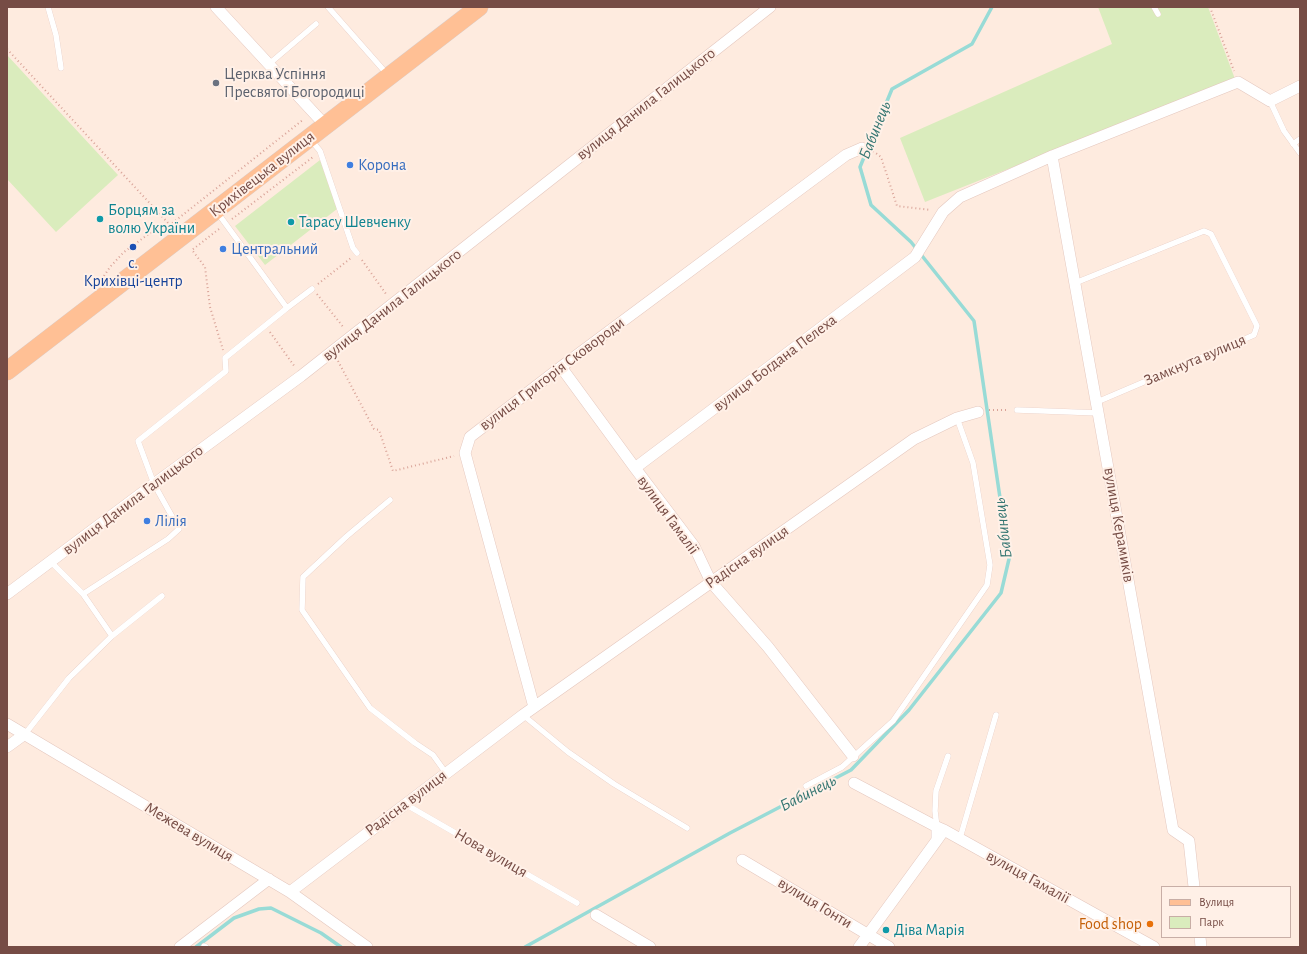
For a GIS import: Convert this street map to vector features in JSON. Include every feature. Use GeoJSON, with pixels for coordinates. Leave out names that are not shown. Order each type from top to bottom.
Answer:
{"type":"FeatureCollection","features":[{"type":"Feature","properties":{"kind":"main road","name":"Крихівецька вулиця"},"geometry":{"type":"LineString","coordinates":[[7,371],[175,231],[220,217],[315,144],[320,119],[389,76],[479,7]]}},
{"type":"Feature","properties":{"kind":"street"},"geometry":{"type":"LineString","coordinates":[[216,7],[320,119]]}},
{"type":"Feature","properties":{"kind":"street","name":"вулиця Данила Галицького"},"geometry":{"type":"LineString","coordinates":[[7,594],[301,376],[770,7]]}},
{"type":"Feature","properties":{"kind":"street"},"geometry":{"type":"LineString","coordinates":[[943,212],[960,197],[1052,156],[1238,82],[1270,101],[1300,86]]}},
{"type":"Feature","properties":{"kind":"street","name":"вулиця Григорія Сковороди"},"geometry":{"type":"LineString","coordinates":[[465,453],[470,437],[561,366],[846,155],[867,149]]}},
{"type":"Feature","properties":{"kind":"street","name":"вулиця Керамиків"},"geometry":{"type":"LineString","coordinates":[[1052,156],[1173,830],[1189,842],[1194,886]]}},
{"type":"Feature","properties":{"kind":"street","name":"вулиця Богдана Пелеха"},"geometry":{"type":"LineString","coordinates":[[635,468],[915,256],[943,212]]}},
{"type":"Feature","properties":{"kind":"street","name":"вулиця Гамалії"},"geometry":{"type":"LineString","coordinates":[[561,366],[694,546],[711,582],[768,647],[853,756]]}},
{"type":"Feature","properties":{"kind":"street","name":"Радісна вулиця"},"geometry":{"type":"LineString","coordinates":[[290,892],[522,715],[914,439],[957,418],[978,412]]}},
{"type":"Feature","properties":{"kind":"street"},"geometry":{"type":"LineString","coordinates":[[465,453],[534,707]]}},
{"type":"Feature","properties":{"kind":"street","name":"Межева вулиця"},"geometry":{"type":"LineString","coordinates":[[7,724],[290,892],[367,947]]}},
{"type":"Feature","properties":{"kind":"street"},"geometry":{"type":"LineString","coordinates":[[7,748],[25,734]]}},
{"type":"Feature","properties":{"kind":"street","name":"вулиця Гамалії"},"geometry":{"type":"LineString","coordinates":[[854,783],[940,829],[960,838],[1154,947]]}},
{"type":"Feature","properties":{"kind":"street"},"geometry":{"type":"LineString","coordinates":[[859,947],[937,840],[940,829]]}},
{"type":"Feature","properties":{"kind":"street","name":"вулиця Гонти"},"geometry":{"type":"LineString","coordinates":[[742,860],[889,947]]}},
{"type":"Feature","properties":{"kind":"street"},"geometry":{"type":"LineString","coordinates":[[180,947],[269,880]]}},
{"type":"Feature","properties":{"kind":"street"},"geometry":{"type":"LineString","coordinates":[[596,915],[650,947]]}},
{"type":"Feature","properties":{"kind":"lane"},"geometry":{"type":"LineString","coordinates":[[48,7],[56,36],[61,68]]}},
{"type":"Feature","properties":{"kind":"lane"},"geometry":{"type":"LineString","coordinates":[[328,7],[389,76]]}},
{"type":"Feature","properties":{"kind":"lane"},"geometry":{"type":"LineString","coordinates":[[1154,7],[1158,14]]}},
{"type":"Feature","properties":{"kind":"lane"},"geometry":{"type":"LineString","coordinates":[[269,64],[316,24]]}},
{"type":"Feature","properties":{"kind":"lane"},"geometry":{"type":"LineString","coordinates":[[1270,101],[1284,131],[1300,153]]}},
{"type":"Feature","properties":{"kind":"lane"},"geometry":{"type":"LineString","coordinates":[[1293,144],[1300,139]]}},
{"type":"Feature","properties":{"kind":"lane"},"geometry":{"type":"LineString","coordinates":[[315,144],[353,248],[357,253]]}},
{"type":"Feature","properties":{"kind":"lane"},"geometry":{"type":"LineString","coordinates":[[220,217],[287,308]]}},
{"type":"Feature","properties":{"kind":"lane","name":"Замкнута вулиця"},"geometry":{"type":"LineString","coordinates":[[1075,283],[1204,231],[1211,234],[1257,326],[1254,336],[1097,402]]}},
{"type":"Feature","properties":{"kind":"lane"},"geometry":{"type":"LineString","coordinates":[[83,594],[168,539],[179,529],[154,484],[138,441],[226,371],[225,358],[312,289]]}},
{"type":"Feature","properties":{"kind":"lane"},"geometry":{"type":"LineString","coordinates":[[1017,410],[1099,413]]}},
{"type":"Feature","properties":{"kind":"lane"},"geometry":{"type":"LineString","coordinates":[[806,786],[842,767],[892,721],[987,585],[990,565],[973,463],[957,418]]}},
{"type":"Feature","properties":{"kind":"lane"},"geometry":{"type":"LineString","coordinates":[[390,500],[346,536],[303,577],[302,610],[370,708],[433,755],[446,773]]}},
{"type":"Feature","properties":{"kind":"lane"},"geometry":{"type":"LineString","coordinates":[[50,562],[83,594],[112,636]]}},
{"type":"Feature","properties":{"kind":"lane"},"geometry":{"type":"LineString","coordinates":[[25,734],[69,678],[112,636],[162,596]]}},
{"type":"Feature","properties":{"kind":"lane"},"geometry":{"type":"LineString","coordinates":[[522,715],[568,752],[608,779],[687,828]]}},
{"type":"Feature","properties":{"kind":"lane"},"geometry":{"type":"LineString","coordinates":[[960,838],[996,715]]}},
{"type":"Feature","properties":{"kind":"lane"},"geometry":{"type":"LineString","coordinates":[[940,829],[935,811],[936,791],[948,756]]}},
{"type":"Feature","properties":{"kind":"lane","name":"Нова вулиця"},"geometry":{"type":"LineString","coordinates":[[405,804],[576,903]]}},
{"type":"Feature","properties":{"kind":"path"},"geometry":{"type":"LineString","coordinates":[[1210,7],[1238,82]]}},
{"type":"Feature","properties":{"kind":"path"},"geometry":{"type":"LineString","coordinates":[[7,49],[175,231]]}},
{"type":"Feature","properties":{"kind":"path"},"geometry":{"type":"LineString","coordinates":[[101,279],[124,252],[150,233],[175,231],[300,121],[320,119]]}},
{"type":"Feature","properties":{"kind":"path"},"geometry":{"type":"LineString","coordinates":[[225,358],[210,307],[205,267],[192,250],[220,217],[315,144]]}},
{"type":"Feature","properties":{"kind":"path"},"geometry":{"type":"LineString","coordinates":[[867,149],[881,157],[897,206],[943,212]]}},
{"type":"Feature","properties":{"kind":"path"},"geometry":{"type":"LineString","coordinates":[[351,337],[312,289],[357,253],[393,303]]}},
{"type":"Feature","properties":{"kind":"path"},"geometry":{"type":"LineString","coordinates":[[265,326],[301,376]]}},
{"type":"Feature","properties":{"kind":"path"},"geometry":{"type":"LineString","coordinates":[[332,351],[374,429],[379,430],[394,471],[465,453]]}},
{"type":"Feature","properties":{"kind":"path"},"geometry":{"type":"LineString","coordinates":[[990,410],[1017,410]]}},
{"type":"Feature","properties":{"kind":"green space"},"geometry":{"type":"Polygon","coordinates":[[[1098,7],[1208,7],[1235,79],[925,202],[900,138],[1112,44],[1098,7]]]}},
{"type":"Feature","properties":{"kind":"green space"},"geometry":{"type":"Polygon","coordinates":[[[7,55],[118,175],[56,232],[7,179],[7,55]]]}},
{"type":"Feature","properties":{"kind":"green space"},"geometry":{"type":"Polygon","coordinates":[[[320,160],[337,209],[265,265],[235,226],[320,160]]]}},
{"type":"Feature","properties":{"kind":"waterway","name":"Бабинець"},"geometry":{"type":"LineString","coordinates":[[525,947],[730,833],[851,770],[909,710],[1001,593],[1009,559],[974,321],[911,242],[871,205],[860,167],[892,89],[972,44],[992,7]]}},
{"type":"Feature","properties":{"kind":"waterway","name":"Бабинець"},"geometry":{"type":"LineString","coordinates":[[196,947],[234,918],[259,909],[271,908],[321,933],[341,947]]}},
{"type":"Feature","properties":{"kind":"place","name":"Церква Успіння Пресвятої Богородиці"},"geometry":{"type":"Point","coordinates":[216,83]}},
{"type":"Feature","properties":{"kind":"place","name":"Корона"},"geometry":{"type":"Point","coordinates":[350,165]}},
{"type":"Feature","properties":{"kind":"place","name":"Борцям за волю України"},"geometry":{"type":"Point","coordinates":[100,219]}},
{"type":"Feature","properties":{"kind":"place","name":"Тарасу Шевченку"},"geometry":{"type":"Point","coordinates":[291,222]}},
{"type":"Feature","properties":{"kind":"place","name":"с. Крихівці-центр"},"geometry":{"type":"Point","coordinates":[133,247]}},
{"type":"Feature","properties":{"kind":"place","name":"Центральний"},"geometry":{"type":"Point","coordinates":[223,249]}},
{"type":"Feature","properties":{"kind":"place","name":"Лілія"},"geometry":{"type":"Point","coordinates":[147,521]}},
{"type":"Feature","properties":{"kind":"place","name":"Food shop"},"geometry":{"type":"Point","coordinates":[1150,924]}},
{"type":"Feature","properties":{"kind":"place","name":"Діва Марія"},"geometry":{"type":"Point","coordinates":[886,930]}}]}
